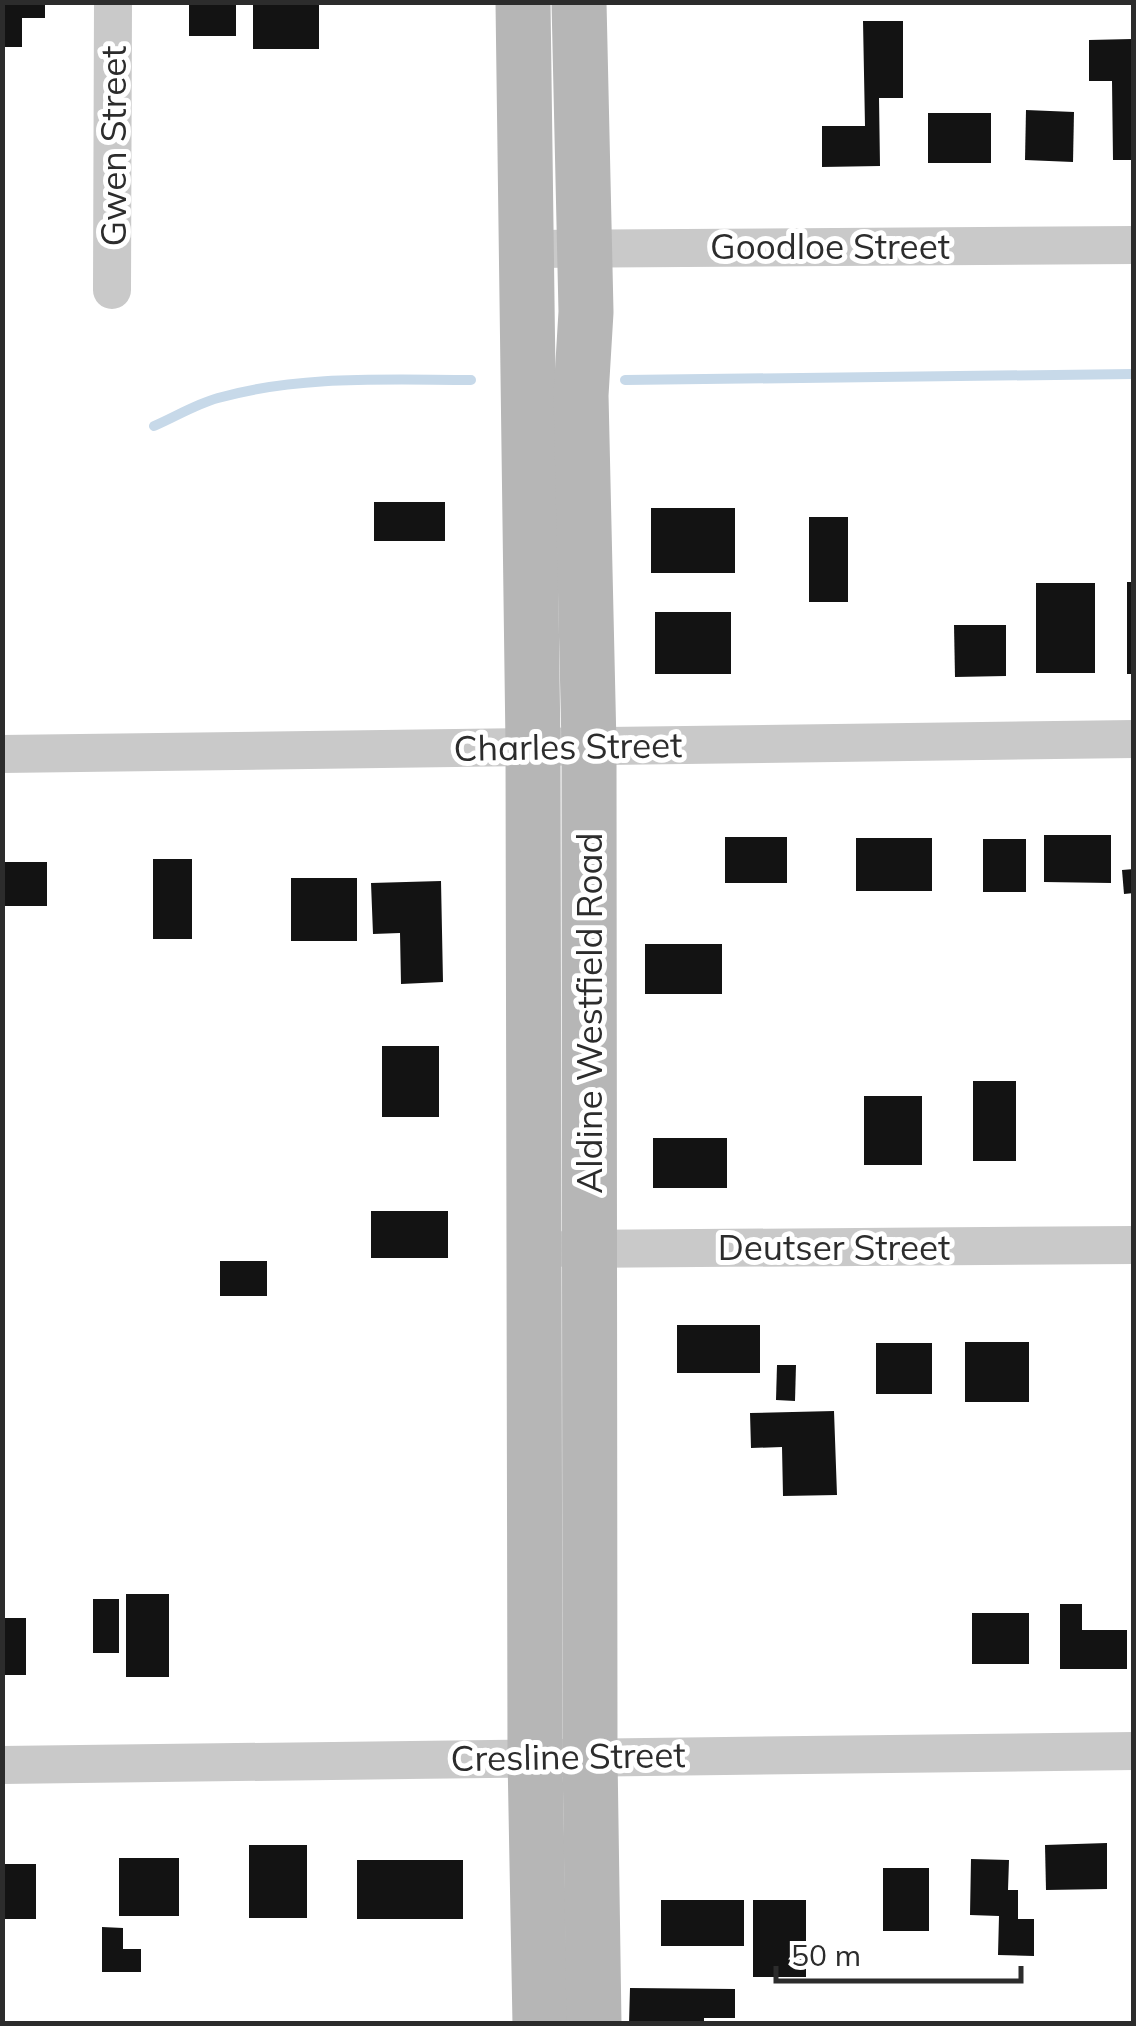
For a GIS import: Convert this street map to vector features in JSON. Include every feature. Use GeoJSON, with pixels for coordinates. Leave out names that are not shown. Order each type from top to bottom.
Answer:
{"type":"FeatureCollection","features":[{"type":"Feature","properties":{"kind":"main road","name":"Aldine Westfield Road"},"geometry":{"type":"LineString","coordinates":[[523,2],[533,746],[535,1757],[540,2024]]}},
{"type":"Feature","properties":{"kind":"main road","name":"Aldine Westfield Road"},"geometry":{"type":"LineString","coordinates":[[579,2],[586,312],[582,395],[588,745],[594,2024]]}},
{"type":"Feature","properties":{"kind":"street","name":"Gwen Street"},"geometry":{"type":"LineString","coordinates":[[112,290],[114,2]]}},
{"type":"Feature","properties":{"kind":"street","name":"Goodloe Street"},"geometry":{"type":"LineString","coordinates":[[526,249],[1134,245]]}},
{"type":"Feature","properties":{"kind":"street","name":"Charles Street"},"geometry":{"type":"LineString","coordinates":[[2,754],[1134,739]]}},
{"type":"Feature","properties":{"kind":"street","name":"Deutser Street"},"geometry":{"type":"LineString","coordinates":[[535,1250],[1134,1245]]}},
{"type":"Feature","properties":{"kind":"street","name":"Cresline Street"},"geometry":{"type":"LineString","coordinates":[[2,1764],[1134,1750]]}},
{"type":"Feature","properties":{"kind":"building"},"geometry":{"type":"Polygon","coordinates":[[[2,2],[45,2],[45,18],[22,18],[22,47],[2,47],[2,2]]]}},
{"type":"Feature","properties":{"kind":"building"},"geometry":{"type":"Polygon","coordinates":[[[189,2],[236,2],[236,36],[189,36],[189,2]]]}},
{"type":"Feature","properties":{"kind":"building"},"geometry":{"type":"Polygon","coordinates":[[[253,2],[319,5],[319,49],[253,49],[253,2]]]}},
{"type":"Feature","properties":{"kind":"building"},"geometry":{"type":"Polygon","coordinates":[[[863,21],[903,21],[903,98],[879,98],[880,166],[822,167],[822,126],[865,126],[863,21]]]}},
{"type":"Feature","properties":{"kind":"building"},"geometry":{"type":"Polygon","coordinates":[[[1132,39],[1134,160],[1113,160],[1112,81],[1089,81],[1089,40],[1132,39]]]}},
{"type":"Feature","properties":{"kind":"building"},"geometry":{"type":"Polygon","coordinates":[[[1026,110],[1074,112],[1073,162],[1025,160],[1026,110]]]}},
{"type":"Feature","properties":{"kind":"building"},"geometry":{"type":"Polygon","coordinates":[[[928,113],[991,113],[991,163],[928,163],[928,113]]]}},
{"type":"Feature","properties":{"kind":"building"},"geometry":{"type":"Polygon","coordinates":[[[374,502],[445,502],[445,541],[374,541],[374,502]]]}},
{"type":"Feature","properties":{"kind":"building"},"geometry":{"type":"Polygon","coordinates":[[[651,508],[735,508],[735,573],[651,573],[651,508]]]}},
{"type":"Feature","properties":{"kind":"building"},"geometry":{"type":"Polygon","coordinates":[[[809,517],[848,517],[848,602],[809,602],[809,517]]]}},
{"type":"Feature","properties":{"kind":"building"},"geometry":{"type":"Polygon","coordinates":[[[1127,582],[1134,582],[1134,674],[1127,674],[1127,582]]]}},
{"type":"Feature","properties":{"kind":"building"},"geometry":{"type":"Polygon","coordinates":[[[1036,583],[1095,583],[1095,673],[1036,673],[1036,583]]]}},
{"type":"Feature","properties":{"kind":"building"},"geometry":{"type":"Polygon","coordinates":[[[655,612],[731,612],[731,674],[655,674],[655,612]]]}},
{"type":"Feature","properties":{"kind":"building"},"geometry":{"type":"Polygon","coordinates":[[[954,625],[1006,625],[1006,676],[955,677],[954,625]]]}},
{"type":"Feature","properties":{"kind":"building"},"geometry":{"type":"Polygon","coordinates":[[[1044,835],[1111,835],[1111,883],[1044,882],[1044,835]]]}},
{"type":"Feature","properties":{"kind":"building"},"geometry":{"type":"Polygon","coordinates":[[[725,837],[787,837],[787,883],[725,883],[725,837]]]}},
{"type":"Feature","properties":{"kind":"building"},"geometry":{"type":"Polygon","coordinates":[[[856,838],[932,838],[932,891],[856,891],[856,838]]]}},
{"type":"Feature","properties":{"kind":"building"},"geometry":{"type":"Polygon","coordinates":[[[983,839],[1026,839],[1026,892],[983,892],[983,839]]]}},
{"type":"Feature","properties":{"kind":"building"},"geometry":{"type":"Polygon","coordinates":[[[153,859],[192,859],[192,939],[153,939],[153,859]]]}},
{"type":"Feature","properties":{"kind":"building"},"geometry":{"type":"Polygon","coordinates":[[[2,862],[47,862],[47,906],[2,906],[2,862]]]}},
{"type":"Feature","properties":{"kind":"building"},"geometry":{"type":"Polygon","coordinates":[[[1134,869],[1134,893],[1124,894],[1122,870],[1134,869]]]}},
{"type":"Feature","properties":{"kind":"building"},"geometry":{"type":"Polygon","coordinates":[[[291,878],[357,878],[357,941],[291,941],[291,878]]]}},
{"type":"Feature","properties":{"kind":"building"},"geometry":{"type":"Polygon","coordinates":[[[441,881],[443,982],[401,984],[400,933],[373,934],[371,883],[441,881]]]}},
{"type":"Feature","properties":{"kind":"building"},"geometry":{"type":"Polygon","coordinates":[[[645,944],[722,944],[722,994],[645,994],[645,944]]]}},
{"type":"Feature","properties":{"kind":"building"},"geometry":{"type":"Polygon","coordinates":[[[382,1046],[439,1046],[439,1117],[382,1117],[382,1046]]]}},
{"type":"Feature","properties":{"kind":"building"},"geometry":{"type":"Polygon","coordinates":[[[973,1081],[1016,1081],[1016,1161],[973,1161],[973,1081]]]}},
{"type":"Feature","properties":{"kind":"building"},"geometry":{"type":"Polygon","coordinates":[[[864,1096],[922,1096],[922,1165],[864,1165],[864,1096]]]}},
{"type":"Feature","properties":{"kind":"building"},"geometry":{"type":"Polygon","coordinates":[[[653,1138],[727,1138],[727,1188],[653,1188],[653,1138]]]}},
{"type":"Feature","properties":{"kind":"building"},"geometry":{"type":"Polygon","coordinates":[[[371,1211],[448,1211],[448,1258],[371,1258],[371,1211]]]}},
{"type":"Feature","properties":{"kind":"building"},"geometry":{"type":"Polygon","coordinates":[[[220,1261],[267,1261],[267,1296],[220,1296],[220,1261]]]}},
{"type":"Feature","properties":{"kind":"building"},"geometry":{"type":"Polygon","coordinates":[[[677,1325],[760,1325],[760,1373],[677,1373],[677,1325]]]}},
{"type":"Feature","properties":{"kind":"building"},"geometry":{"type":"Polygon","coordinates":[[[965,1342],[1029,1342],[1029,1402],[965,1402],[965,1342]]]}},
{"type":"Feature","properties":{"kind":"building"},"geometry":{"type":"Polygon","coordinates":[[[876,1343],[932,1343],[932,1394],[876,1394],[876,1343]]]}},
{"type":"Feature","properties":{"kind":"building"},"geometry":{"type":"Polygon","coordinates":[[[777,1365],[796,1365],[795,1401],[776,1400],[777,1365]]]}},
{"type":"Feature","properties":{"kind":"building"},"geometry":{"type":"Polygon","coordinates":[[[834,1411],[837,1495],[783,1496],[782,1447],[751,1448],[750,1413],[834,1411]]]}},
{"type":"Feature","properties":{"kind":"building"},"geometry":{"type":"Polygon","coordinates":[[[126,1594],[169,1594],[169,1677],[126,1677],[126,1594]]]}},
{"type":"Feature","properties":{"kind":"building"},"geometry":{"type":"Polygon","coordinates":[[[93,1599],[119,1599],[119,1653],[93,1653],[93,1599]]]}},
{"type":"Feature","properties":{"kind":"building"},"geometry":{"type":"Polygon","coordinates":[[[1060,1604],[1082,1604],[1082,1630],[1127,1630],[1127,1669],[1060,1669],[1060,1604]]]}},
{"type":"Feature","properties":{"kind":"building"},"geometry":{"type":"Polygon","coordinates":[[[972,1613],[1029,1613],[1029,1664],[972,1664],[972,1613]]]}},
{"type":"Feature","properties":{"kind":"building"},"geometry":{"type":"Polygon","coordinates":[[[2,1618],[26,1618],[26,1675],[2,1675],[2,1618]]]}},
{"type":"Feature","properties":{"kind":"building"},"geometry":{"type":"Polygon","coordinates":[[[1107,1843],[1107,1889],[1046,1890],[1045,1845],[1107,1843]]]}},
{"type":"Feature","properties":{"kind":"building"},"geometry":{"type":"Polygon","coordinates":[[[249,1845],[307,1845],[307,1918],[249,1918],[249,1845]]]}},
{"type":"Feature","properties":{"kind":"building"},"geometry":{"type":"Polygon","coordinates":[[[119,1858],[179,1858],[179,1916],[119,1916],[119,1858]]]}},
{"type":"Feature","properties":{"kind":"building"},"geometry":{"type":"Polygon","coordinates":[[[971,1859],[1009,1860],[1008,1890],[1018,1890],[1018,1919],[1034,1919],[1034,1956],[998,1955],[999,1916],[970,1915],[971,1859]]]}},
{"type":"Feature","properties":{"kind":"building"},"geometry":{"type":"Polygon","coordinates":[[[357,1860],[463,1860],[463,1919],[357,1919],[357,1860]]]}},
{"type":"Feature","properties":{"kind":"building"},"geometry":{"type":"Polygon","coordinates":[[[2,1864],[36,1864],[36,1919],[2,1919],[2,1864]]]}},
{"type":"Feature","properties":{"kind":"building"},"geometry":{"type":"Polygon","coordinates":[[[883,1868],[929,1868],[929,1931],[883,1931],[883,1868]]]}},
{"type":"Feature","properties":{"kind":"building"},"geometry":{"type":"Polygon","coordinates":[[[661,1900],[744,1900],[744,1946],[661,1946],[661,1900]]]}},
{"type":"Feature","properties":{"kind":"building"},"geometry":{"type":"Polygon","coordinates":[[[753,1900],[806,1900],[806,1977],[753,1977],[753,1900]]]}},
{"type":"Feature","properties":{"kind":"building"},"geometry":{"type":"Polygon","coordinates":[[[102,1927],[123,1928],[123,1949],[141,1949],[141,1972],[102,1972],[102,1927]]]}},
{"type":"Feature","properties":{"kind":"building"},"geometry":{"type":"Polygon","coordinates":[[[630,1988],[735,1989],[735,2018],[704,2018],[704,2024],[629,2024],[630,1988]]]}},
{"type":"Feature","properties":{"kind":"waterway"},"geometry":{"type":"LineString","coordinates":[[625,380],[1134,374]]}},
{"type":"Feature","properties":{"kind":"waterway"},"geometry":{"type":"LineString","coordinates":[[154,426],[210,401],[280,385],[344,380],[471,380]]}}]}
